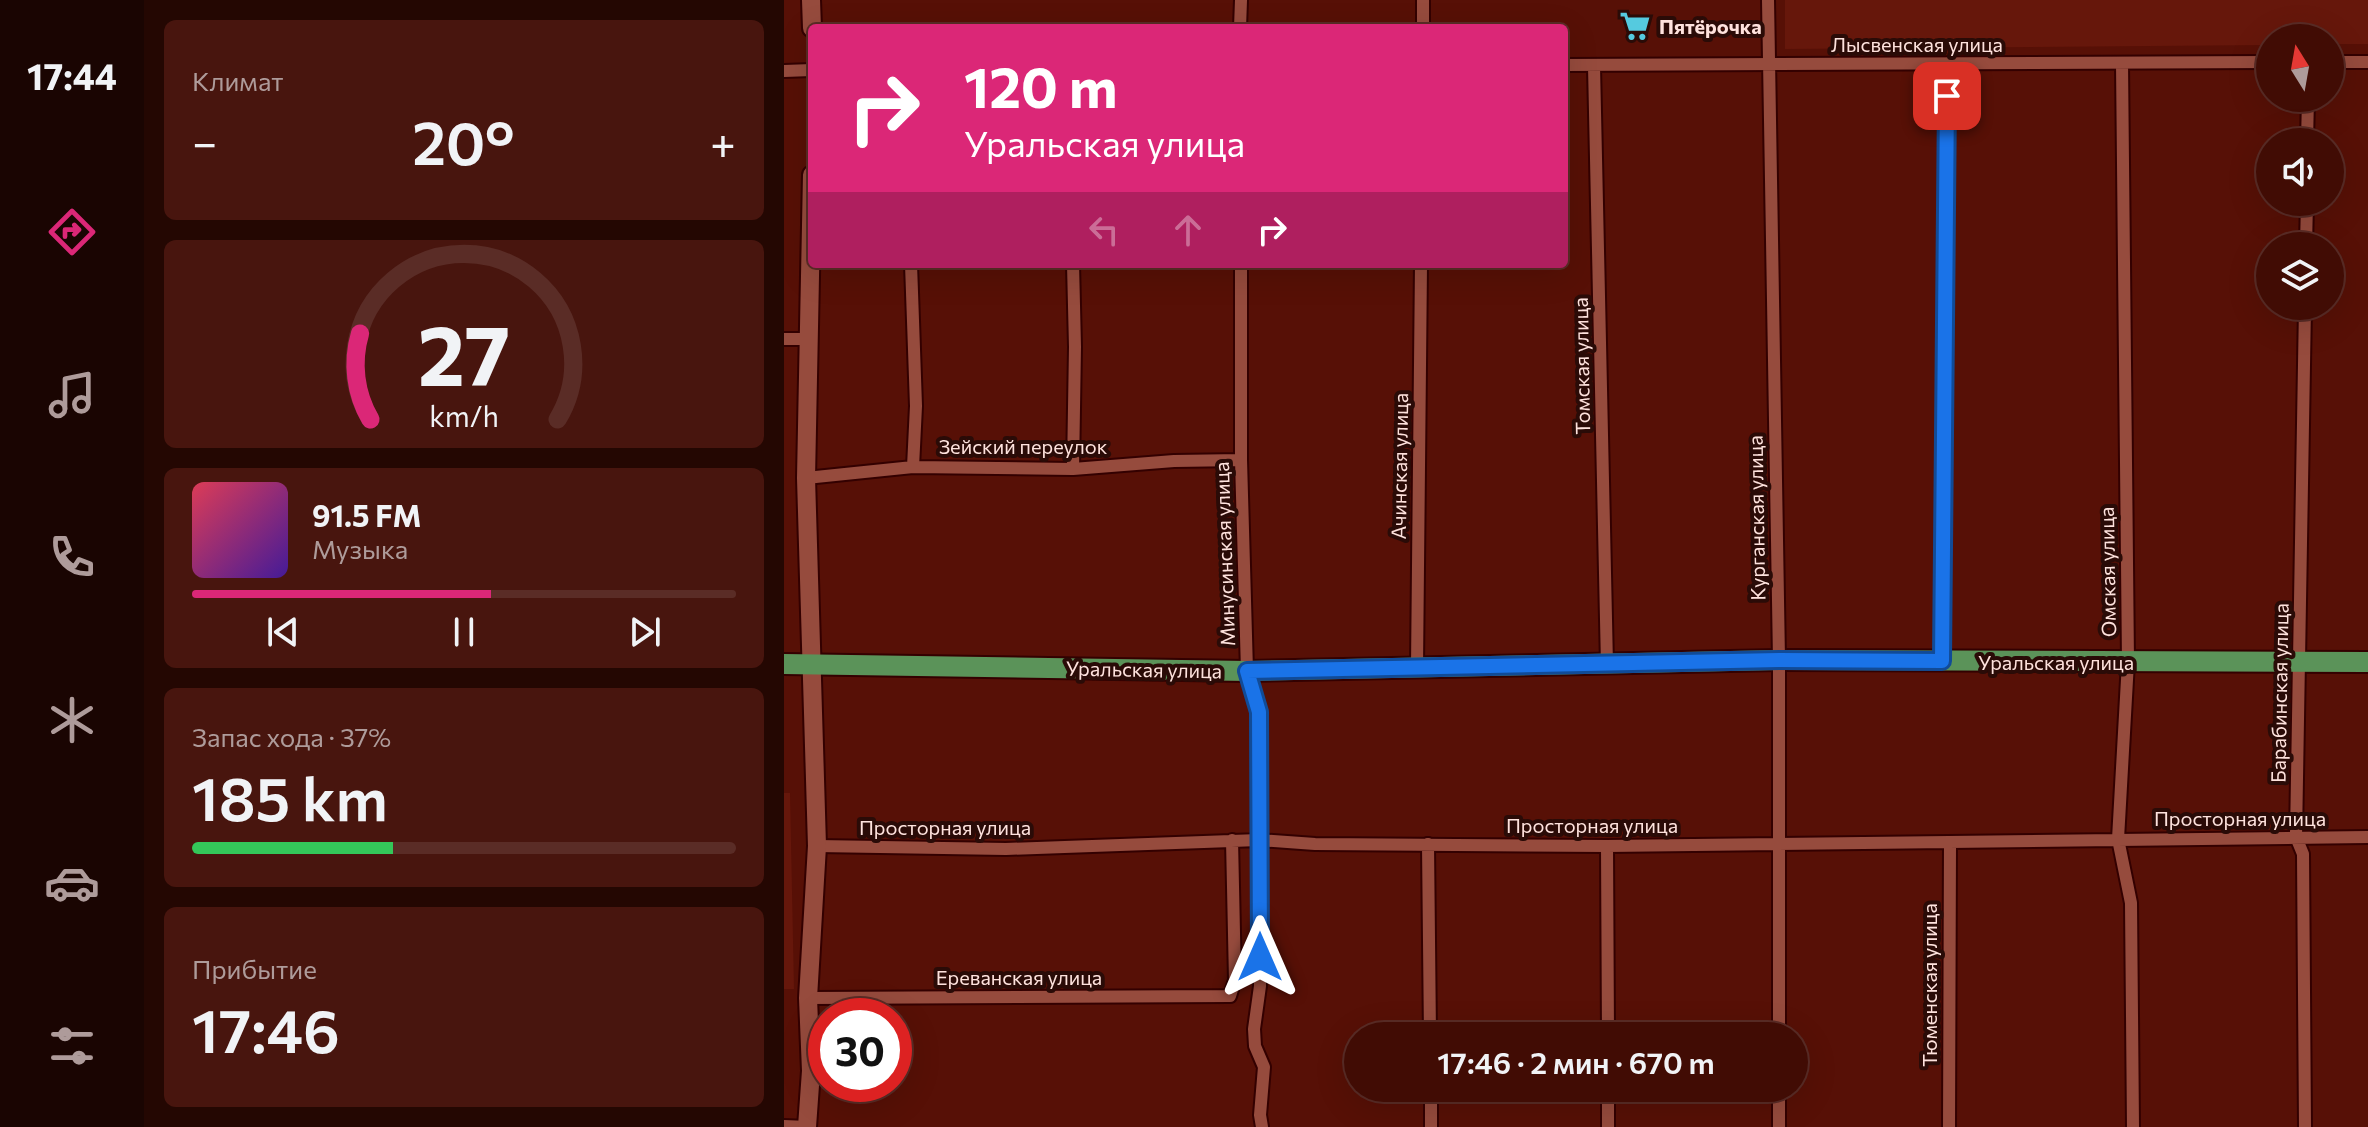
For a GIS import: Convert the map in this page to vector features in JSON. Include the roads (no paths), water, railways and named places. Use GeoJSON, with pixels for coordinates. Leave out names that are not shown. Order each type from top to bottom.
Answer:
{"type":"FeatureCollection","features":[{"type":"Feature","properties":{"kind":"main road","name":"Уральская улица"},"geometry":{"type":"LineString","coordinates":[[784,664],[1247,671],[1779,660],[2368,662]]}},
{"type":"Feature","properties":{"kind":"street"},"geometry":{"type":"LineString","coordinates":[[811,0],[812,24]]}},
{"type":"Feature","properties":{"kind":"street"},"geometry":{"type":"LineString","coordinates":[[1240,24],[1241,0]]}},
{"type":"Feature","properties":{"kind":"street"},"geometry":{"type":"LineString","coordinates":[[1423,0],[1423,24]]}},
{"type":"Feature","properties":{"kind":"street","name":"Курганская улица"},"geometry":{"type":"LineString","coordinates":[[1768,0],[1779,660],[1779,1022]]}},
{"type":"Feature","properties":{"kind":"street","name":"Лысвенская улица"},"geometry":{"type":"LineString","coordinates":[[1568,65],[2256,62]]}},
{"type":"Feature","properties":{"kind":"street"},"geometry":{"type":"LineString","coordinates":[[2344,62],[2368,62]]}},
{"type":"Feature","properties":{"kind":"street","name":"Омская улица"},"geometry":{"type":"LineString","coordinates":[[2122,63],[2128,662],[2118,839],[2131,903],[2133,1127]]}},
{"type":"Feature","properties":{"kind":"street"},"geometry":{"type":"LineString","coordinates":[[1942,661],[1947,64]]}},
{"type":"Feature","properties":{"kind":"street","name":"Томская улица"},"geometry":{"type":"LineString","coordinates":[[1594,66],[1607,665]]}},
{"type":"Feature","properties":{"kind":"street"},"geometry":{"type":"LineString","coordinates":[[784,71],[808,70]]}},
{"type":"Feature","properties":{"kind":"street"},"geometry":{"type":"LineString","coordinates":[[808,998],[817,846],[806,478],[810,268]]}},
{"type":"Feature","properties":{"kind":"street"},"geometry":{"type":"LineString","coordinates":[[911,268],[916,406],[913,467]]}},
{"type":"Feature","properties":{"kind":"street"},"geometry":{"type":"LineString","coordinates":[[1073,268],[1073,469]]}},
{"type":"Feature","properties":{"kind":"street","name":"Минусинская улица"},"geometry":{"type":"LineString","coordinates":[[1241,268],[1241,460],[1247,671],[1259,712],[1260,986],[1254,1029],[1255,1046],[1264,1067],[1262,1127]]}},
{"type":"Feature","properties":{"kind":"street","name":"Ачинская улица"},"geometry":{"type":"LineString","coordinates":[[1417,667],[1421,268]]}},
{"type":"Feature","properties":{"kind":"street","name":"Барабинская улица"},"geometry":{"type":"LineString","coordinates":[[2305,320],[2296,837],[2303,854],[2305,1127]]}},
{"type":"Feature","properties":{"kind":"street"},"geometry":{"type":"LineString","coordinates":[[784,339],[809,339]]}},
{"type":"Feature","properties":{"kind":"street","name":"Зейский переулок"},"geometry":{"type":"LineString","coordinates":[[806,478],[913,467],[1073,469],[1174,461],[1241,460]]}},
{"type":"Feature","properties":{"kind":"street","name":"Просторная улица"},"geometry":{"type":"LineString","coordinates":[[817,846],[1006,849],[1259,840],[1315,844],[1607,846],[2368,837]]}},
{"type":"Feature","properties":{"kind":"street","name":"Ереванская улица"},"geometry":{"type":"LineString","coordinates":[[808,998],[1230,996],[1235,980],[1232,840]]}},
{"type":"Feature","properties":{"kind":"street"},"geometry":{"type":"LineString","coordinates":[[1428,844],[1430,1022]]}},
{"type":"Feature","properties":{"kind":"street","name":"Тюменская улица"},"geometry":{"type":"LineString","coordinates":[[1949,1127],[1950,844]]}},
{"type":"Feature","properties":{"kind":"street"},"geometry":{"type":"LineString","coordinates":[[1607,846],[1608,1022]]}},
{"type":"Feature","properties":{"kind":"street"},"geometry":{"type":"LineString","coordinates":[[784,1126],[807,1127],[809,1102]]}},
{"type":"Feature","properties":{"kind":"street"},"geometry":{"type":"LineString","coordinates":[[1431,1102],[1431,1127]]}},
{"type":"Feature","properties":{"kind":"street"},"geometry":{"type":"LineString","coordinates":[[1608,1102],[1608,1127]]}},
{"type":"Feature","properties":{"kind":"street"},"geometry":{"type":"LineString","coordinates":[[1779,1102],[1779,1127]]}},
{"type":"Feature","properties":{"kind":"place","name":"Пятёрочка"},"geometry":{"type":"Point","coordinates":[1635,26]}}]}
